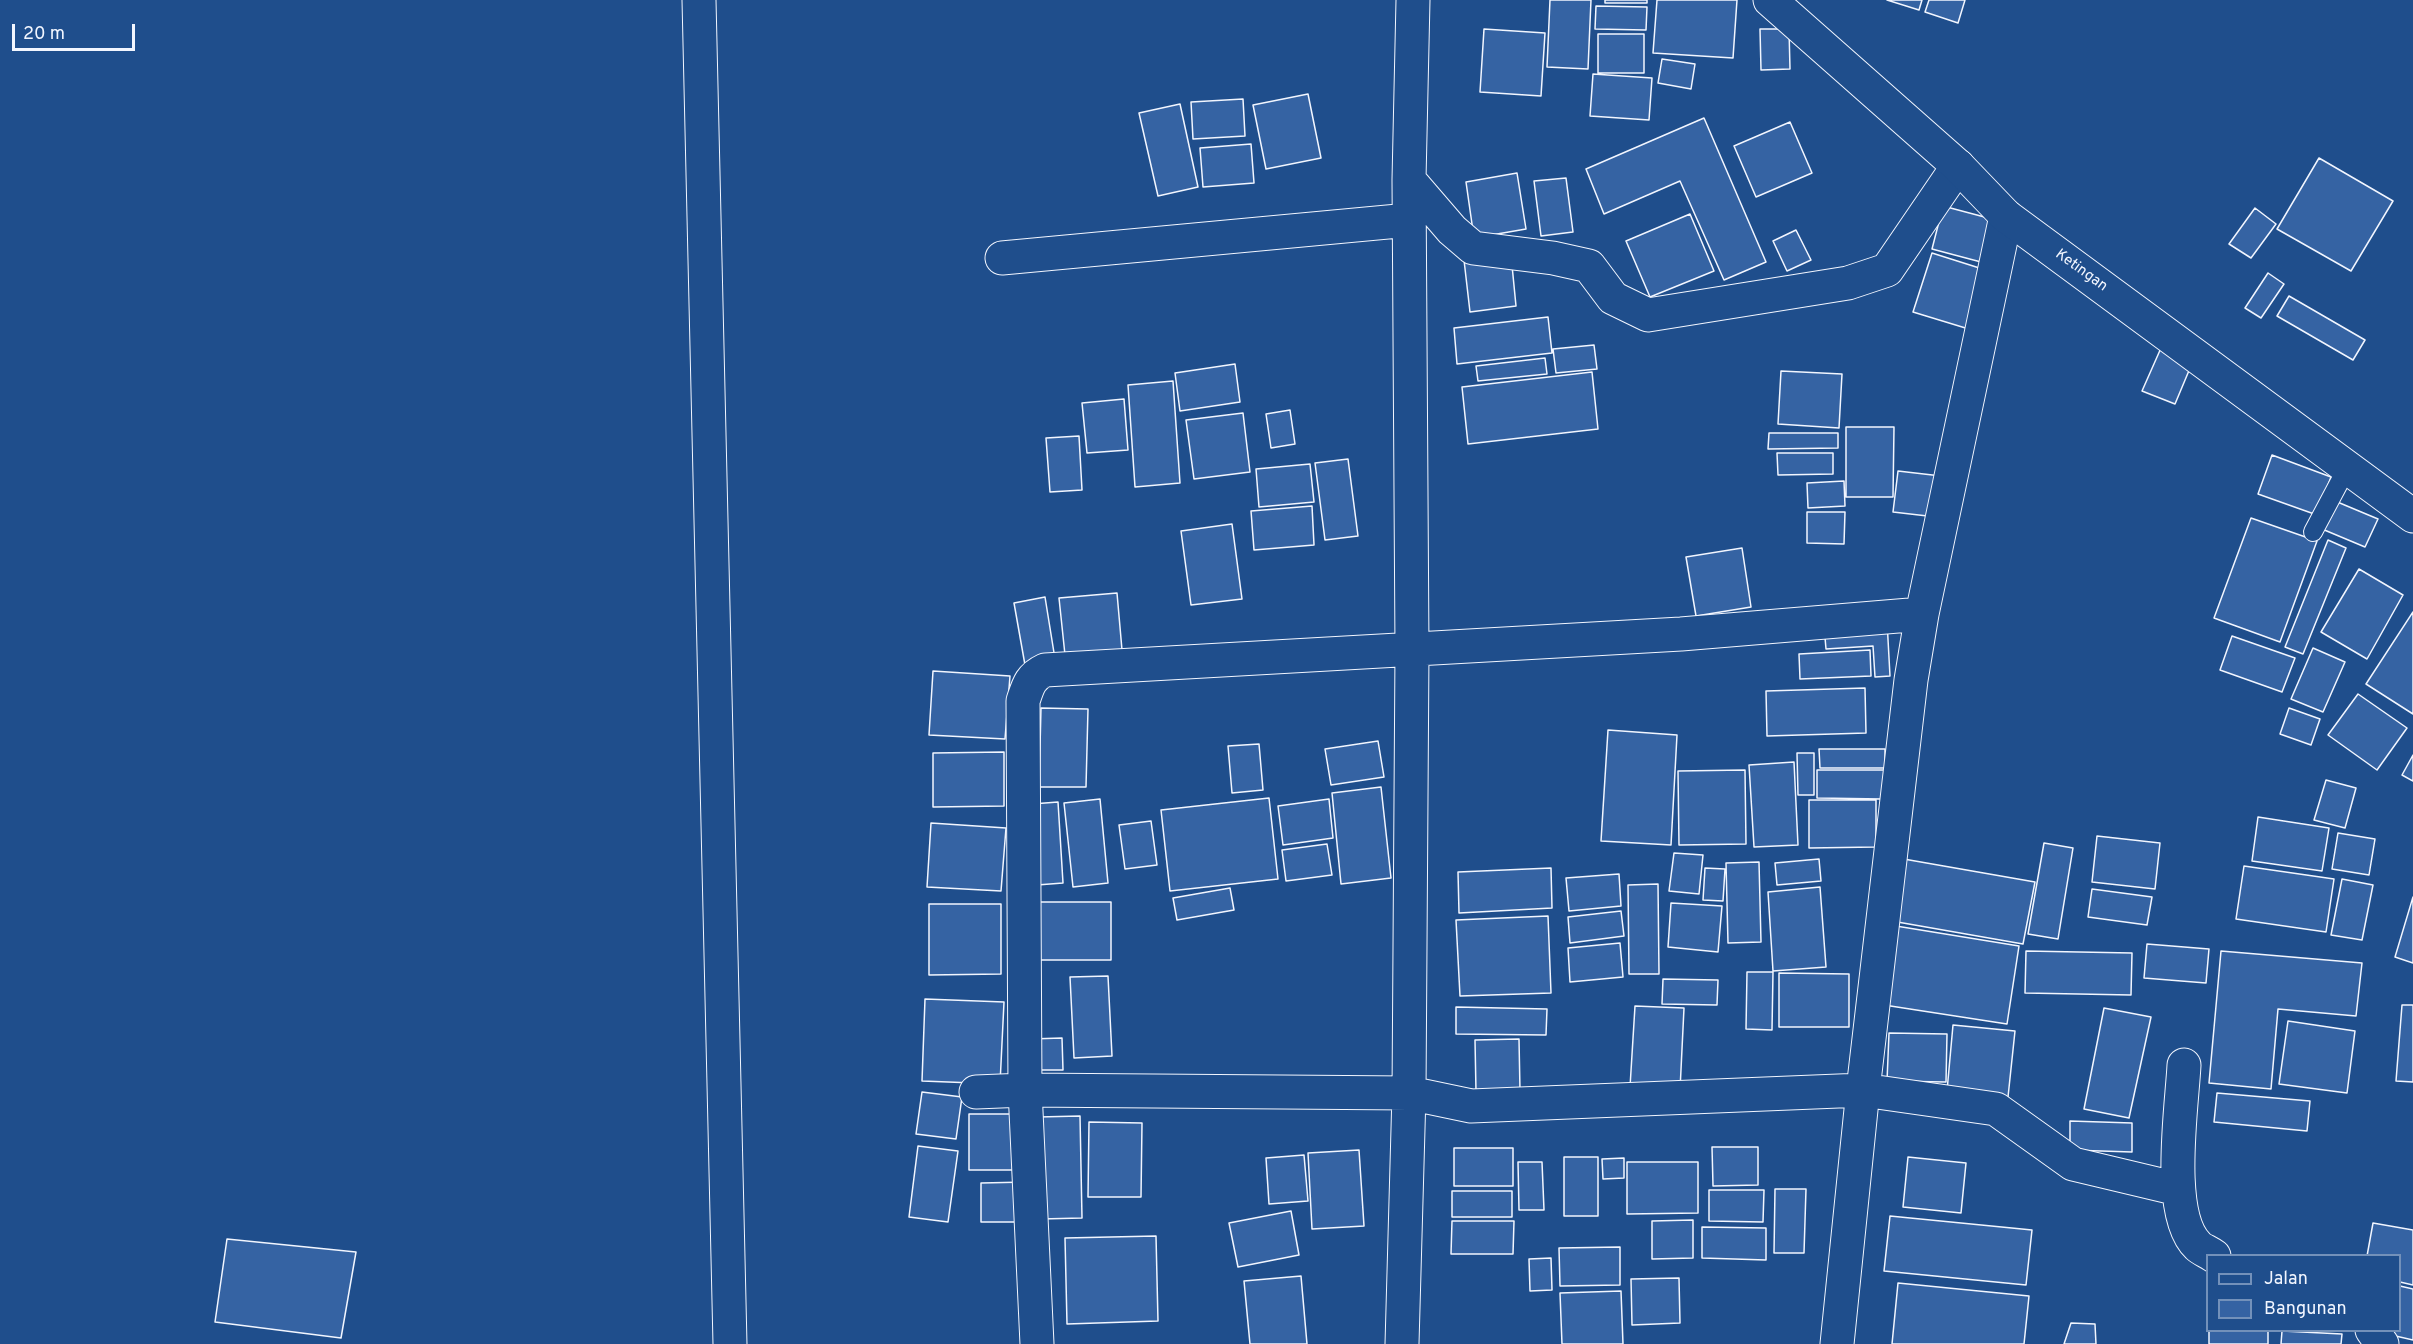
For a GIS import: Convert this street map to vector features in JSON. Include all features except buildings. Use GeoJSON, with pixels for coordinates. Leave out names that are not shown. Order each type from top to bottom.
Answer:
{"type":"FeatureCollection","features":[{"type":"Feature","properties":{"kind":"street"},"geometry":{"type":"LineString","coordinates":[[699,0],[730,1344]]}},
{"type":"Feature","properties":{"kind":"street"},"geometry":{"type":"LineString","coordinates":[[1402,1344],[1409,1093],[1412,650],[1409,180],[1413,0]]}},
{"type":"Feature","properties":{"kind":"street","name":"Ketingan"},"geometry":{"type":"LineString","coordinates":[[1770,0],[1958,166],[2006,216],[2413,516]]}},
{"type":"Feature","properties":{"kind":"street"},"geometry":{"type":"LineString","coordinates":[[1409,180],[1452,230],[1473,248],[1553,258],[1589,266],[1613,298],[1648,315],[1848,283],[1887,270],[1958,166]]}},
{"type":"Feature","properties":{"kind":"street"},"geometry":{"type":"LineString","coordinates":[[1837,1344],[1863,1090],[1911,680],[1922,614],[2006,216]]}},
{"type":"Feature","properties":{"kind":"street"},"geometry":{"type":"LineString","coordinates":[[1002,258],[1409,220]]}},
{"type":"Feature","properties":{"kind":"street"},"geometry":{"type":"LineString","coordinates":[[1037,1344],[1025,1090],[1023,701],[1028,685],[1035,675],[1045,670],[1681,634],[1922,614]]}},
{"type":"Feature","properties":{"kind":"street"},"geometry":{"type":"LineString","coordinates":[[2184,1065],[2178,1189],[2180,1205],[2191,1236],[2198,1245],[2211,1254]]}},
{"type":"Feature","properties":{"kind":"street"},"geometry":{"type":"LineString","coordinates":[[976,1092],[1025,1090],[1409,1093],[1471,1106],[1863,1090],[1996,1109],[2073,1164],[2178,1189]]}},
{"type":"Feature","properties":{"kind":"lane"},"geometry":{"type":"LineString","coordinates":[[2313,532],[2348,468]]}}]}
